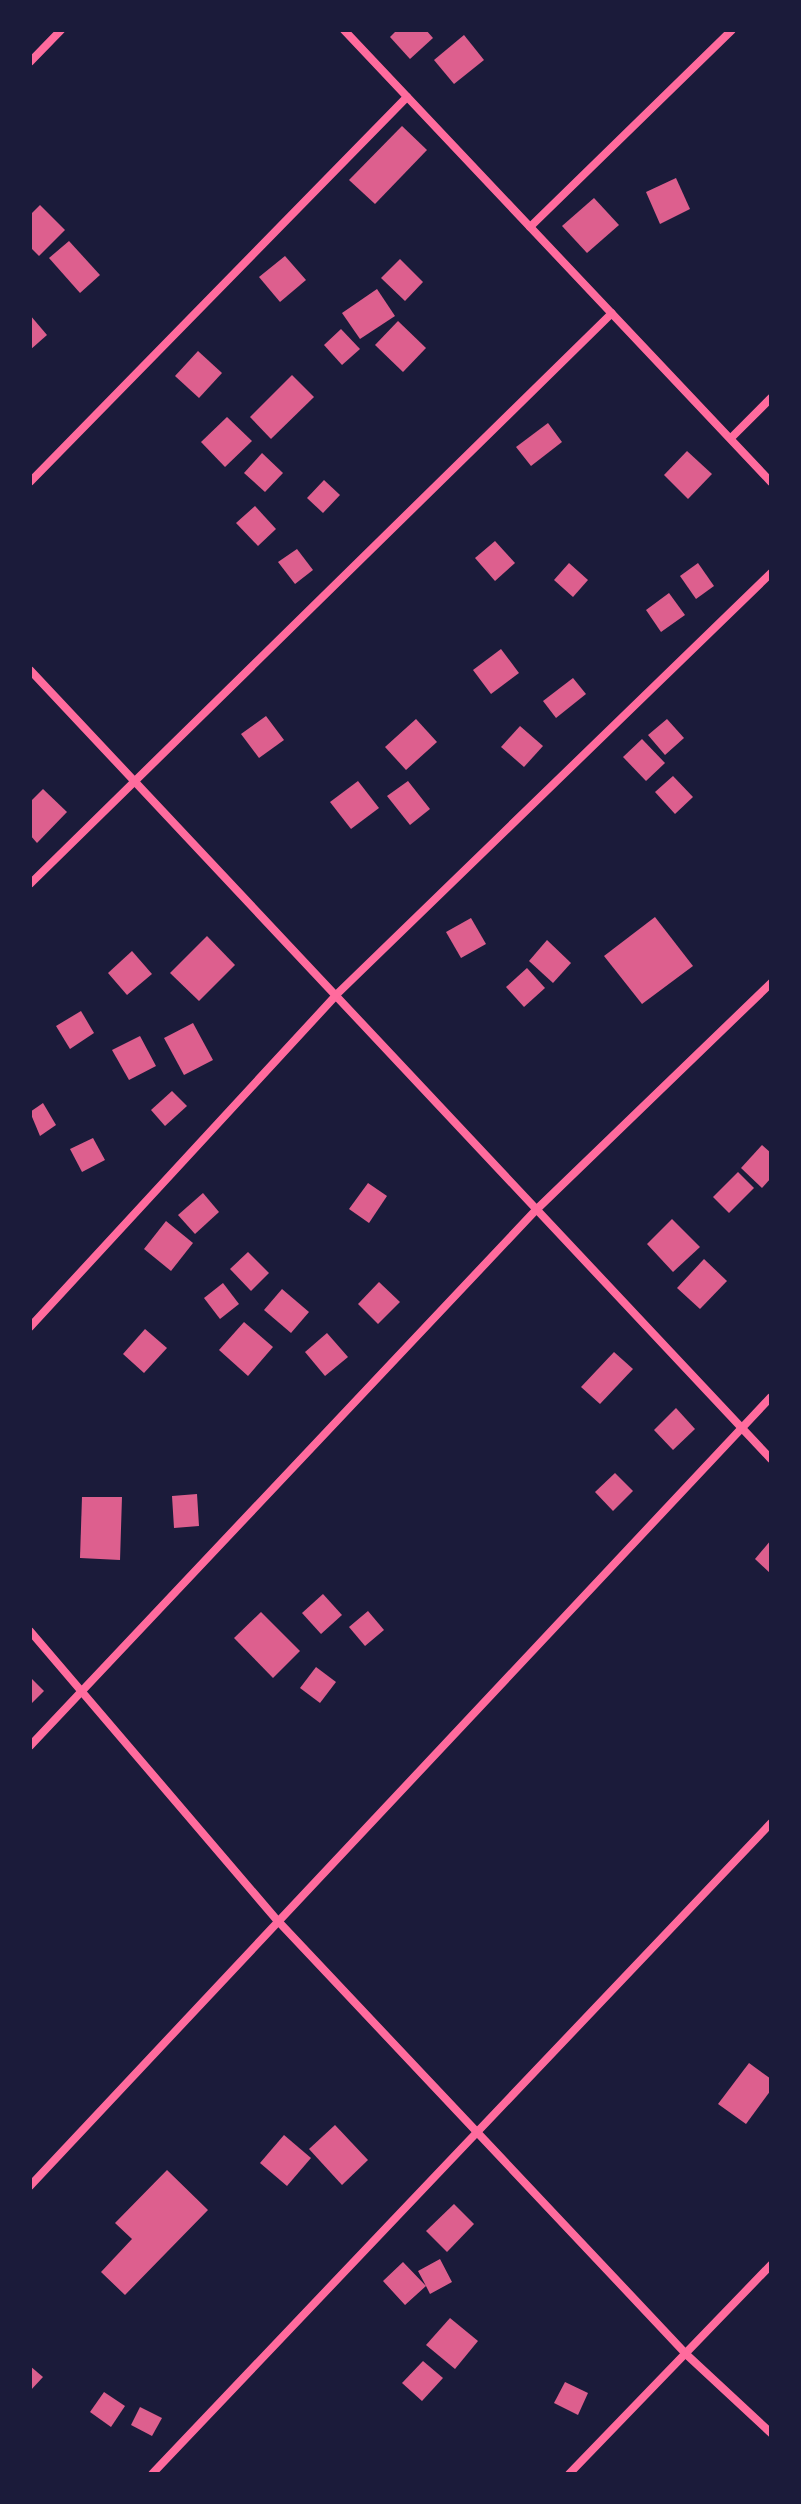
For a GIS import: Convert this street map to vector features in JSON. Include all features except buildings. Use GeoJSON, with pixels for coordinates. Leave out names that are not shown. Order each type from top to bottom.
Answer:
{"type":"FeatureCollection","features":[{"type":"Feature","properties":{"kind":"street"},"geometry":{"type":"LineString","coordinates":[[30,62],[61,30]]}},
{"type":"Feature","properties":{"kind":"street"},"geometry":{"type":"LineString","coordinates":[[344,30],[771,482]]}},
{"type":"Feature","properties":{"kind":"street"},"geometry":{"type":"LineString","coordinates":[[530,227],[732,30]]}},
{"type":"Feature","properties":{"kind":"street"},"geometry":{"type":"LineString","coordinates":[[30,482],[407,97]]}},
{"type":"Feature","properties":{"kind":"street"},"geometry":{"type":"LineString","coordinates":[[30,884],[130,781],[612,313]]}},
{"type":"Feature","properties":{"kind":"street"},"geometry":{"type":"LineString","coordinates":[[731,438],[771,398]]}},
{"type":"Feature","properties":{"kind":"street"},"geometry":{"type":"LineString","coordinates":[[30,1327],[335,996],[771,573]]}},
{"type":"Feature","properties":{"kind":"street"},"geometry":{"type":"LineString","coordinates":[[30,670],[130,781],[771,1459]]}},
{"type":"Feature","properties":{"kind":"street"},"geometry":{"type":"LineString","coordinates":[[30,1746],[536,1210],[771,983]]}},
{"type":"Feature","properties":{"kind":"street"},"geometry":{"type":"LineString","coordinates":[[30,2186],[771,1397]]}},
{"type":"Feature","properties":{"kind":"street"},"geometry":{"type":"LineString","coordinates":[[30,1631],[277,1920],[687,2355],[771,2433]]}},
{"type":"Feature","properties":{"kind":"street"},"geometry":{"type":"LineString","coordinates":[[152,2474],[481,2134],[771,1823]]}},
{"type":"Feature","properties":{"kind":"street"},"geometry":{"type":"LineString","coordinates":[[569,2474],[771,2265]]}}]}
